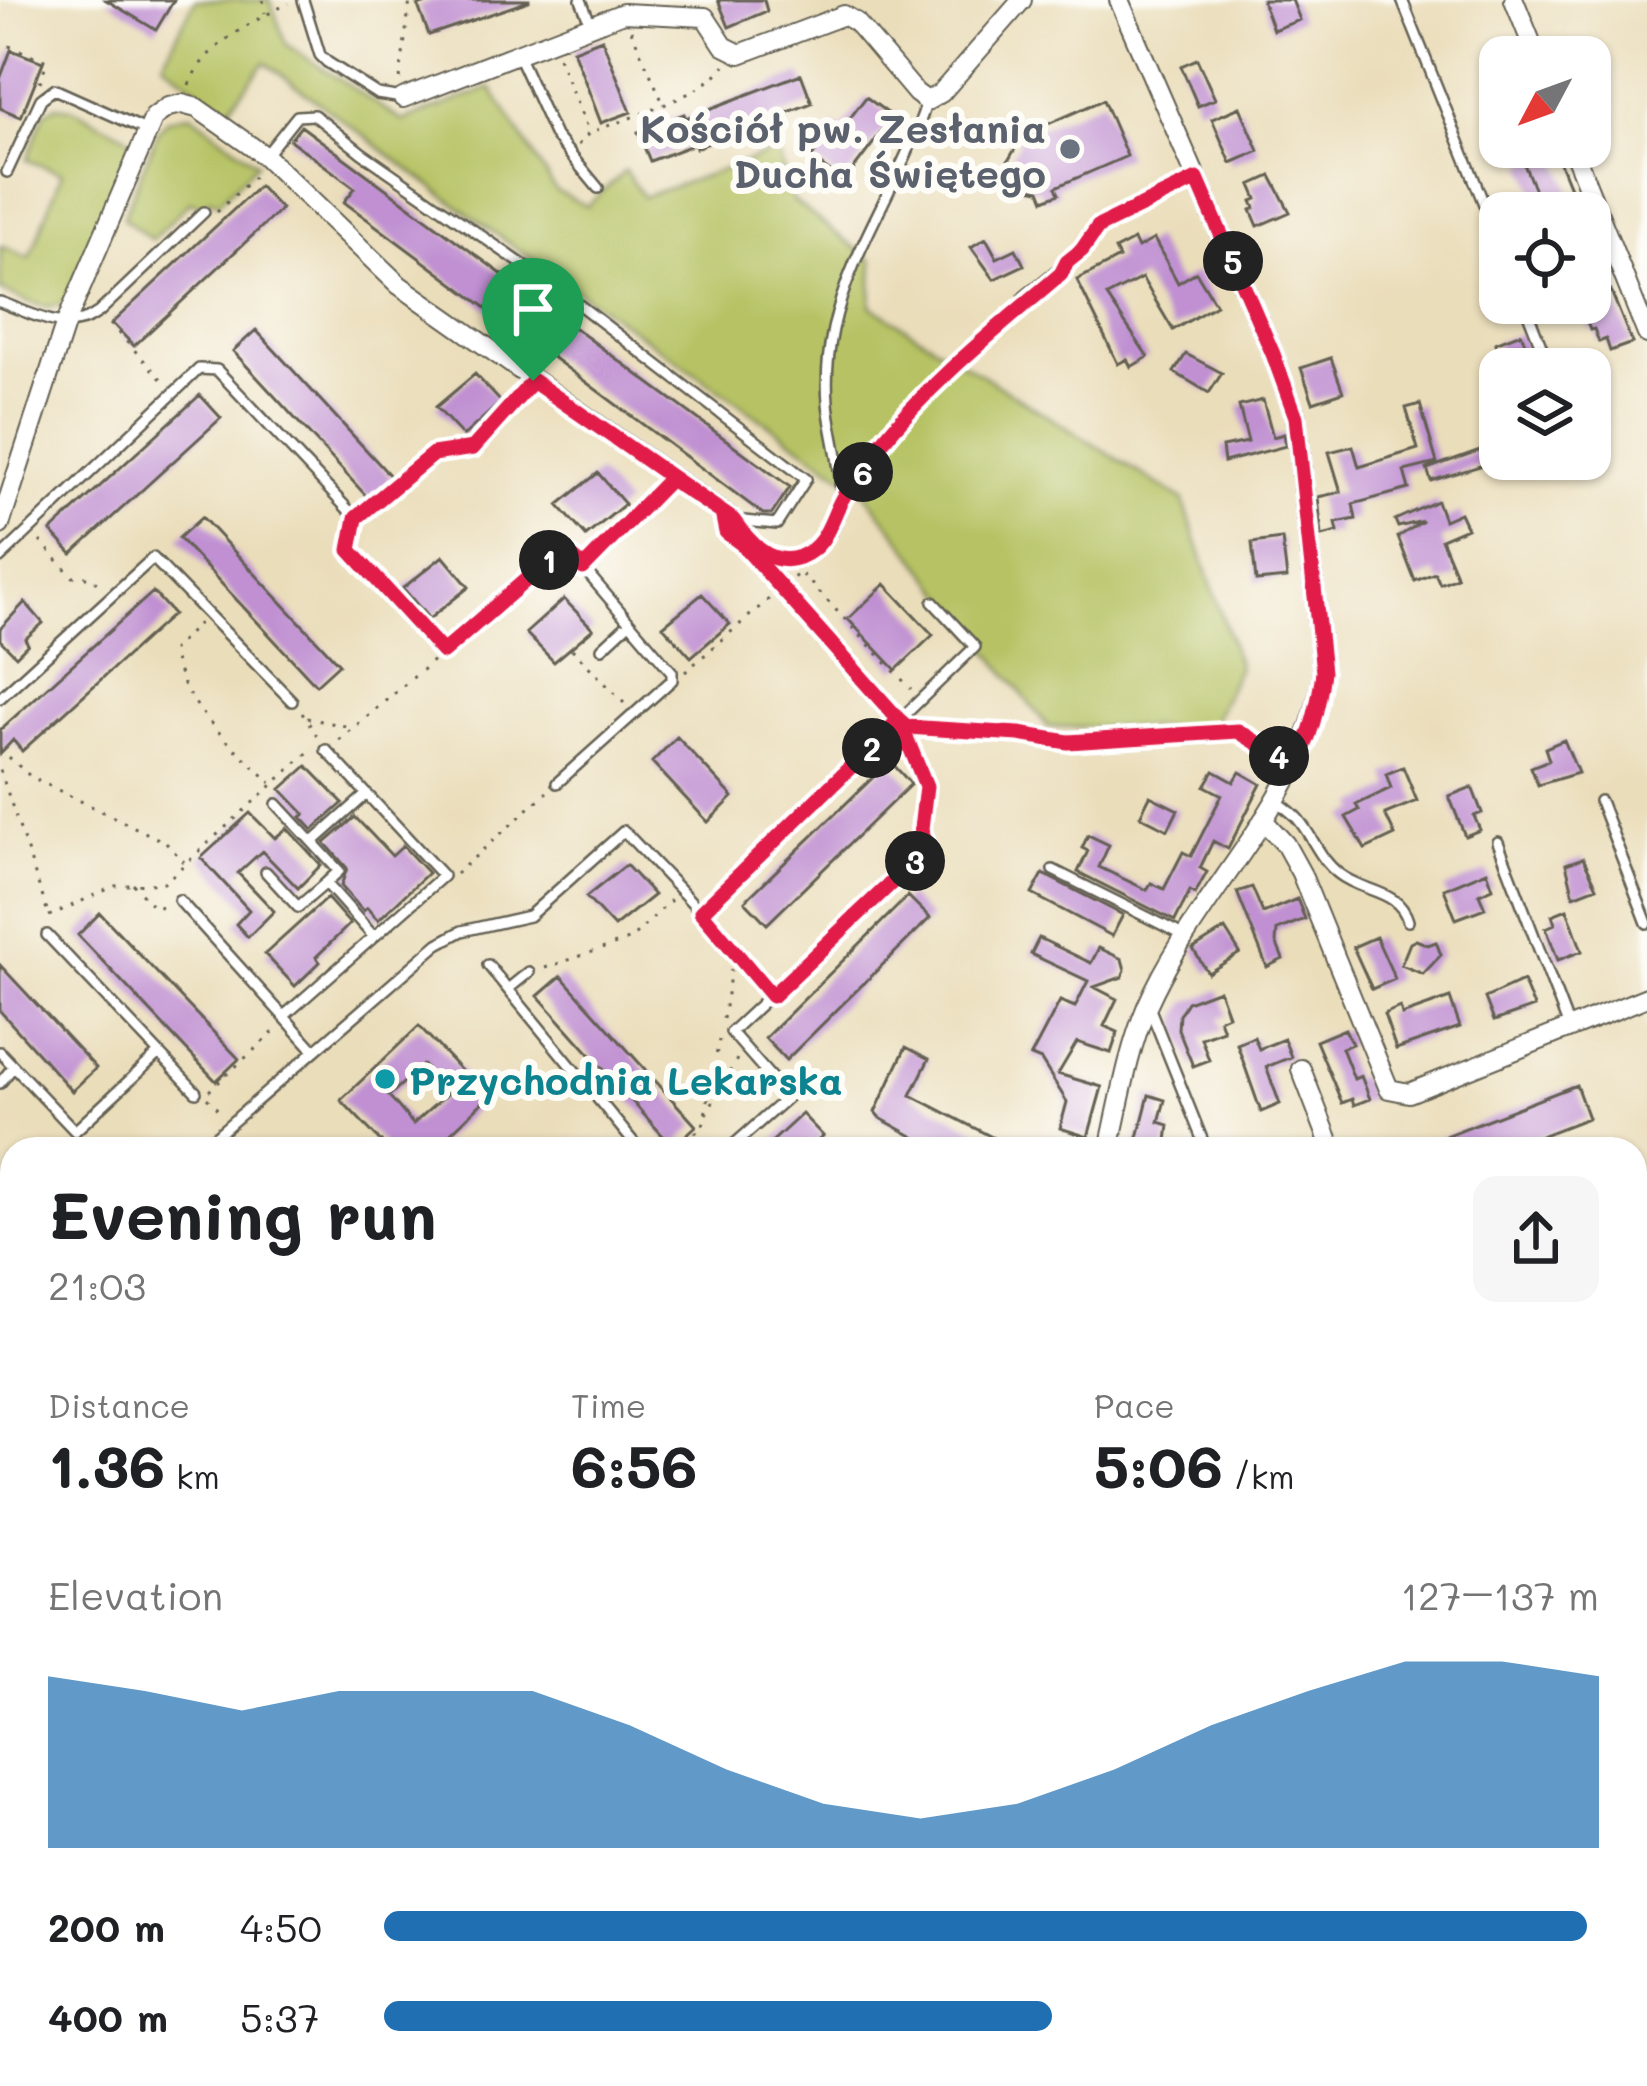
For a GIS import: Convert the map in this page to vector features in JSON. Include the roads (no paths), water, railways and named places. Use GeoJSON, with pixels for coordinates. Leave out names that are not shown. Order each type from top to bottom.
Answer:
{"type":"FeatureCollection","features":[{"type":"Feature","properties":{"kind":"street"},"geometry":{"type":"LineString","coordinates":[[403,98],[623,13],[705,17],[733,53],[844,16],[856,22],[927,100],[941,93],[1022,0]]}},
{"type":"Feature","properties":{"kind":"street"},"geometry":{"type":"LineString","coordinates":[[1112,1137],[1134,1040],[1148,1003],[1185,936],[1295,766],[1319,702],[1323,672],[1296,417],[1119,0]]}},
{"type":"Feature","properties":{"kind":"street"},"geometry":{"type":"LineString","coordinates":[[1514,0],[1529,36]]}},
{"type":"Feature","properties":{"kind":"street"},"geometry":{"type":"LineString","coordinates":[[0,525],[65,325],[154,117],[175,106],[197,108],[267,159],[398,285],[733,520]]}},
{"type":"Feature","properties":{"kind":"street"},"geometry":{"type":"LineString","coordinates":[[1581,168],[1647,334]]}},
{"type":"Feature","properties":{"kind":"street"},"geometry":{"type":"LineString","coordinates":[[1263,820],[1285,844],[1301,873],[1389,1089],[1409,1093],[1647,997]]}},
{"type":"Feature","properties":{"kind":"street"},"geometry":{"type":"LineString","coordinates":[[1301,1069],[1327,1137]]}},
{"type":"Feature","properties":{"kind":"lane"},"geometry":{"type":"LineString","coordinates":[[299,0],[327,62],[377,94],[403,98]]}},
{"type":"Feature","properties":{"kind":"lane"},"geometry":{"type":"LineString","coordinates":[[581,0],[591,25]]}},
{"type":"Feature","properties":{"kind":"lane"},"geometry":{"type":"LineString","coordinates":[[1402,0],[1479,192]]}},
{"type":"Feature","properties":{"kind":"lane"},"geometry":{"type":"LineString","coordinates":[[518,54],[534,96],[569,154],[598,188]]}},
{"type":"Feature","properties":{"kind":"lane"},"geometry":{"type":"LineString","coordinates":[[7,172],[47,92],[70,93],[148,130]]}},
{"type":"Feature","properties":{"kind":"lane"},"geometry":{"type":"LineString","coordinates":[[733,520],[749,542],[774,559],[798,558],[830,532],[842,500],[838,442],[828,406],[833,328],[846,284],[927,100]]}},
{"type":"Feature","properties":{"kind":"lane"},"geometry":{"type":"LineString","coordinates":[[267,159],[297,116],[314,115],[565,294],[806,479],[777,524],[733,520]]}},
{"type":"Feature","properties":{"kind":"lane"},"geometry":{"type":"LineString","coordinates":[[1023,303],[1082,250],[1098,227],[1197,179]]}},
{"type":"Feature","properties":{"kind":"lane"},"geometry":{"type":"LineString","coordinates":[[0,302],[65,325],[78,325],[99,312],[204,212]]}},
{"type":"Feature","properties":{"kind":"lane"},"geometry":{"type":"LineString","coordinates":[[0,558],[199,369],[217,370],[356,518]]}},
{"type":"Feature","properties":{"kind":"lane"},"geometry":{"type":"LineString","coordinates":[[583,568],[670,479]]}},
{"type":"Feature","properties":{"kind":"lane"},"geometry":{"type":"LineString","coordinates":[[466,633],[550,559],[562,554],[572,556],[671,672],[672,680],[557,783]]}},
{"type":"Feature","properties":{"kind":"lane"},"geometry":{"type":"LineString","coordinates":[[0,698],[153,558],[292,701]]}},
{"type":"Feature","properties":{"kind":"lane"},"geometry":{"type":"LineString","coordinates":[[701,912],[975,647],[933,602]]}},
{"type":"Feature","properties":{"kind":"lane"},"geometry":{"type":"LineString","coordinates":[[602,648],[629,623]]}},
{"type":"Feature","properties":{"kind":"lane"},"geometry":{"type":"LineString","coordinates":[[285,1018],[443,876],[322,743]]}},
{"type":"Feature","properties":{"kind":"lane"},"geometry":{"type":"LineString","coordinates":[[313,842],[368,794]]}},
{"type":"Feature","properties":{"kind":"lane"},"geometry":{"type":"LineString","coordinates":[[1275,800],[1297,818],[1328,865],[1343,878],[1404,905],[1408,921]]}},
{"type":"Feature","properties":{"kind":"lane"},"geometry":{"type":"LineString","coordinates":[[1600,801],[1647,923]]}},
{"type":"Feature","properties":{"kind":"lane"},"geometry":{"type":"LineString","coordinates":[[266,872],[298,907],[339,871],[278,804]]}},
{"type":"Feature","properties":{"kind":"lane"},"geometry":{"type":"LineString","coordinates":[[214,1137],[444,940],[462,931],[519,920],[539,909],[625,831],[772,996]]}},
{"type":"Feature","properties":{"kind":"lane"},"geometry":{"type":"LineString","coordinates":[[1498,842],[1570,1030]]}},
{"type":"Feature","properties":{"kind":"lane"},"geometry":{"type":"LineString","coordinates":[[743,1137],[788,1097],[731,1032],[927,849]]}},
{"type":"Feature","properties":{"kind":"lane"},"geometry":{"type":"LineString","coordinates":[[1053,870],[1185,936]]}},
{"type":"Feature","properties":{"kind":"lane"},"geometry":{"type":"LineString","coordinates":[[326,883],[374,937]]}},
{"type":"Feature","properties":{"kind":"lane"},"geometry":{"type":"LineString","coordinates":[[179,900],[314,1049]]}},
{"type":"Feature","properties":{"kind":"lane"},"geometry":{"type":"LineString","coordinates":[[47,935],[196,1092]]}},
{"type":"Feature","properties":{"kind":"lane"},"geometry":{"type":"LineString","coordinates":[[488,965],[629,1137]]}},
{"type":"Feature","properties":{"kind":"lane"},"geometry":{"type":"LineString","coordinates":[[508,989],[529,972]]}},
{"type":"Feature","properties":{"kind":"lane"},"geometry":{"type":"LineString","coordinates":[[1148,1003],[1201,1137]]}},
{"type":"Feature","properties":{"kind":"lane"},"geometry":{"type":"LineString","coordinates":[[0,1052],[76,1132],[159,1053]]}},
{"type":"Feature","properties":{"kind":"lane"},"geometry":{"type":"LineString","coordinates":[[0,1083],[14,1066]]}},
{"type":"Feature","properties":{"kind":"place","name":"Kościół pw. Zesłania Ducha Świętego"},"geometry":{"type":"Point","coordinates":[1070,149]}},
{"type":"Feature","properties":{"kind":"place","name":"Przychodnia Lekarska"},"geometry":{"type":"Point","coordinates":[385,1079]}}]}
